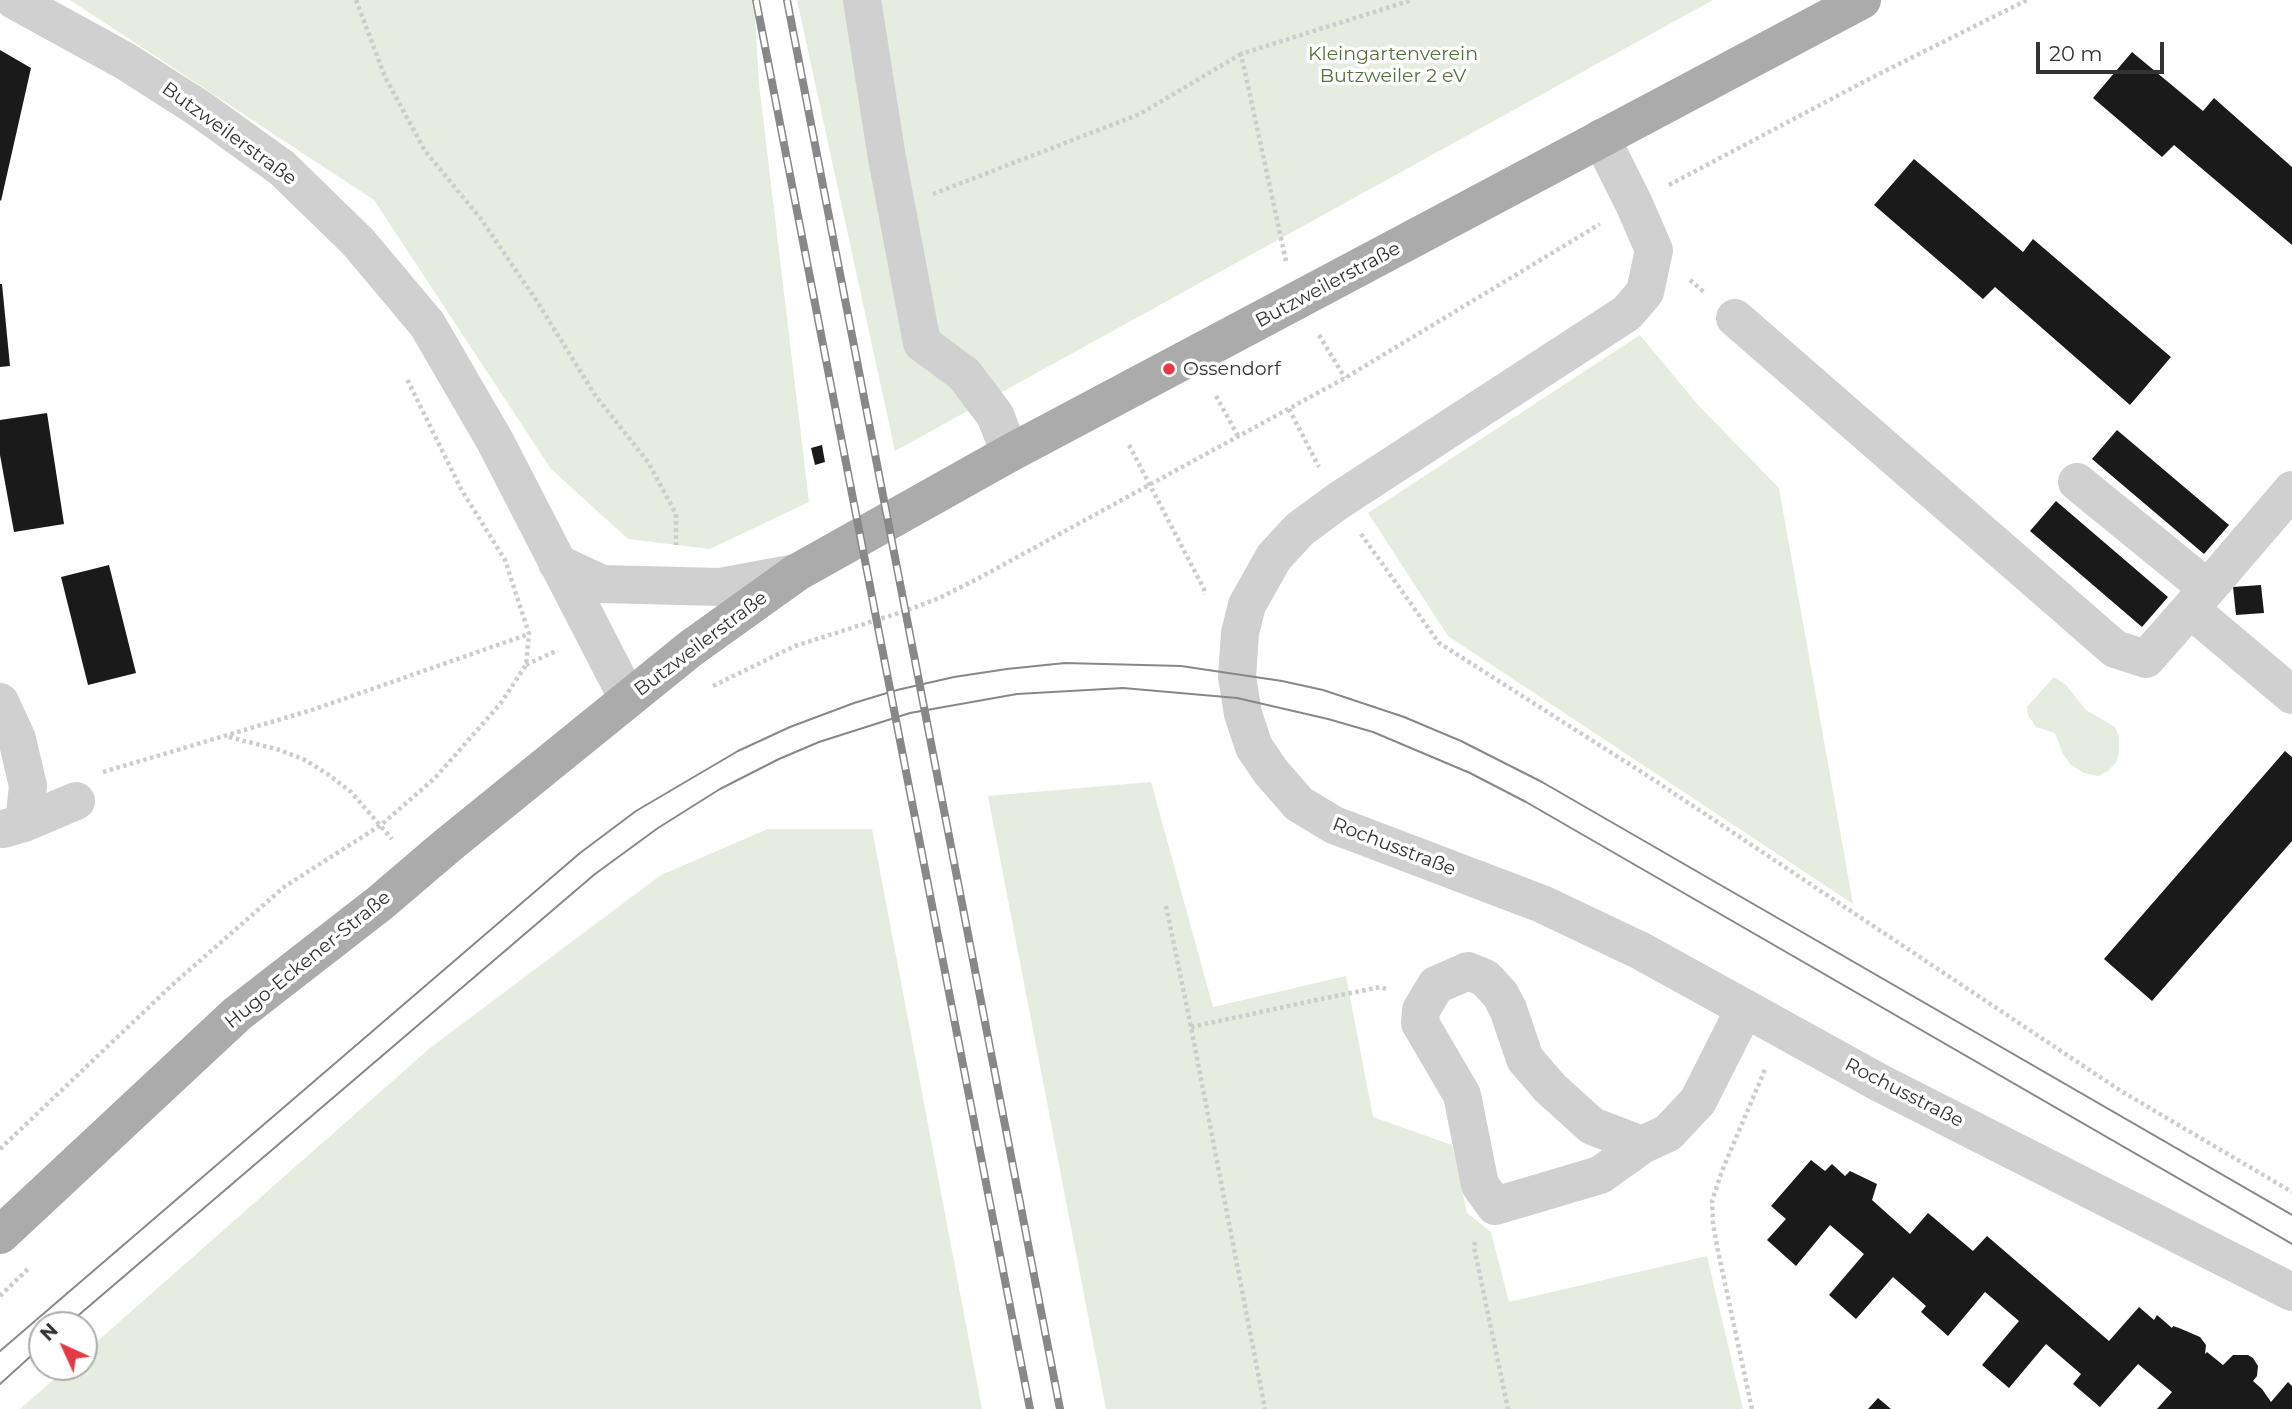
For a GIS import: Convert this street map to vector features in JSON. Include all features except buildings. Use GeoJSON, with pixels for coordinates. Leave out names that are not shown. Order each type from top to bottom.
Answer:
{"type":"FeatureCollection","features":[{"type":"Feature","properties":{"kind":"main road","name":"Butzweilerstraße"},"geometry":{"type":"LineString","coordinates":[[628,699],[690,649],[796,573],[1010,453],[1862,0]]}},
{"type":"Feature","properties":{"kind":"main road","name":"Hugo-Eckener-Straße"},"geometry":{"type":"LineString","coordinates":[[0,1235],[237,1014],[380,903],[628,699]]}},
{"type":"Feature","properties":{"kind":"street","name":"Butzweilerstraße"},"geometry":{"type":"LineString","coordinates":[[14,0],[125,61],[201,109],[282,168],[358,242],[427,324],[495,441],[628,699]]}},
{"type":"Feature","properties":{"kind":"street"},"geometry":{"type":"LineString","coordinates":[[862,0],[887,158],[922,343],[964,374],[995,415],[1010,453]]}},
{"type":"Feature","properties":{"kind":"street"},"geometry":{"type":"LineString","coordinates":[[1601,138],[1654,250]]}},
{"type":"Feature","properties":{"kind":"street","name":"Rochusstraße"},"geometry":{"type":"LineString","coordinates":[[1654,250],[1645,292],[1627,313],[1338,501],[1300,529],[1275,557],[1247,605],[1240,634],[1237,677],[1243,714],[1254,747],[1271,772],[1299,804],[1334,825],[1542,904],[1641,951],[1880,1083],[2292,1292]]}},
{"type":"Feature","properties":{"kind":"street"},"geometry":{"type":"LineString","coordinates":[[1735,318],[2115,649],[2146,659],[2292,490]]}},
{"type":"Feature","properties":{"kind":"street"},"geometry":{"type":"LineString","coordinates":[[2077,482],[2199,599],[2292,695]]}},
{"type":"Feature","properties":{"kind":"street","name":"Butzweilerstraße"},"geometry":{"type":"LineString","coordinates":[[557,563],[602,584],[667,587],[720,587],[796,573]]}},
{"type":"Feature","properties":{"kind":"street"},"geometry":{"type":"LineString","coordinates":[[0,702],[17,739],[27,786],[12,827]]}},
{"type":"Feature","properties":{"kind":"street"},"geometry":{"type":"LineString","coordinates":[[12,827],[76,801]]}},
{"type":"Feature","properties":{"kind":"street"},"geometry":{"type":"LineString","coordinates":[[1642,1145],[1592,1126],[1550,1088],[1525,1059],[1508,1009],[1500,994],[1485,978],[1468,971],[1436,985],[1421,1010],[1420,1023],[1462,1095],[1479,1185],[1495,1206],[1600,1175],[1642,1145],[1668,1133],[1698,1101],[1745,1008]]}},
{"type":"Feature","properties":{"kind":"path"},"geometry":{"type":"LineString","coordinates":[[356,0],[385,77],[425,150],[481,219],[538,303],[595,395],[648,461],[676,514],[676,556],[667,587]]}},
{"type":"Feature","properties":{"kind":"path"},"geometry":{"type":"LineString","coordinates":[[898,208],[1140,114],[1241,54],[1412,0]]}},
{"type":"Feature","properties":{"kind":"path"},"geometry":{"type":"LineString","coordinates":[[704,694],[795,646],[939,598],[1345,379],[1634,204],[1871,78],[2027,0]]}},
{"type":"Feature","properties":{"kind":"path"},"geometry":{"type":"LineString","coordinates":[[1241,54],[1284,254]]}},
{"type":"Feature","properties":{"kind":"path"},"geometry":{"type":"LineString","coordinates":[[1654,250],[1735,318]]}},
{"type":"Feature","properties":{"kind":"path"},"geometry":{"type":"LineString","coordinates":[[1298,301],[1345,379]]}},
{"type":"Feature","properties":{"kind":"path"},"geometry":{"type":"LineString","coordinates":[[0,1149],[172,986],[284,887],[381,825],[435,778],[501,703],[526,665],[529,634],[505,560],[461,489],[401,365]]}},
{"type":"Feature","properties":{"kind":"path"},"geometry":{"type":"LineString","coordinates":[[1216,396],[1238,436]]}},
{"type":"Feature","properties":{"kind":"path"},"geometry":{"type":"LineString","coordinates":[[1289,409],[1338,501],[1439,643],[1651,778],[2121,1091],[2292,1192]]}},
{"type":"Feature","properties":{"kind":"path"},"geometry":{"type":"LineString","coordinates":[[1129,445],[1204,589],[1205,602]]}},
{"type":"Feature","properties":{"kind":"path"},"geometry":{"type":"LineString","coordinates":[[76,801],[88,777],[335,702],[529,634]]}},
{"type":"Feature","properties":{"kind":"path"},"geometry":{"type":"LineString","coordinates":[[225,736],[280,750],[306,760],[329,775],[351,792],[418,870]]}},
{"type":"Feature","properties":{"kind":"path"},"geometry":{"type":"LineString","coordinates":[[1166,906],[1265,1409]]}},
{"type":"Feature","properties":{"kind":"path"},"geometry":{"type":"LineString","coordinates":[[1191,1027],[1381,988],[1427,1001]]}},
{"type":"Feature","properties":{"kind":"path"},"geometry":{"type":"LineString","coordinates":[[1752,1409],[1718,1251],[1712,1201],[1770,1056],[1787,1031]]}},
{"type":"Feature","properties":{"kind":"path"},"geometry":{"type":"LineString","coordinates":[[1477,1236],[1474,1247],[1508,1409]]}},
{"type":"Feature","properties":{"kind":"path"},"geometry":{"type":"LineString","coordinates":[[0,1296],[30,1267]]}},
{"type":"Feature","properties":{"kind":"green space"},"geometry":{"type":"Polygon","coordinates":[[[70,0],[754,0],[759,84],[809,502],[710,549],[628,539],[551,469],[374,200],[70,0]]]}},
{"type":"Feature","properties":{"kind":"green space","name":"Kleingartenverein Butzweiler 2 eV"},"geometry":{"type":"Polygon","coordinates":[[[797,0],[1713,0],[895,451],[797,0]]]}},
{"type":"Feature","properties":{"kind":"green space"},"geometry":{"type":"Polygon","coordinates":[[[1640,335],[1698,405],[1779,488],[1853,904],[1448,636],[1368,513],[1640,335]]]}},
{"type":"Feature","properties":{"kind":"green space"},"geometry":{"type":"Polygon","coordinates":[[[2054,677],[2066,685],[2086,710],[2115,727],[2119,737],[2119,750],[2117,761],[2108,771],[2098,776],[2084,773],[2071,765],[2063,754],[2055,733],[2036,727],[2028,715],[2027,707],[2054,677]]]}},
{"type":"Feature","properties":{"kind":"green space"},"geometry":{"type":"Polygon","coordinates":[[[1151,782],[1213,1007],[1346,976],[1373,1117],[1452,1145],[1467,1213],[1491,1232],[1509,1302],[1707,1256],[1743,1409],[1106,1409],[988,796],[1151,782]]]}},
{"type":"Feature","properties":{"kind":"green space"},"geometry":{"type":"Polygon","coordinates":[[[768,829],[872,829],[982,1409],[20,1409],[52,1381],[98,1381],[98,1341],[430,1048],[661,875],[768,829]]]}},
{"type":"Feature","properties":{"kind":"tram line"},"geometry":{"type":"LineString","coordinates":[[0,1351],[580,853],[636,811],[738,751],[790,727],[854,703],[954,677],[1065,663],[1181,666],[1282,681],[1323,690],[1404,717],[1461,741],[1542,782],[2292,1215]]}},
{"type":"Feature","properties":{"kind":"tram line"},"geometry":{"type":"LineString","coordinates":[[83,1311],[595,874],[658,828],[720,789],[819,742],[910,713],[1017,694],[1123,688],[1237,698],[1328,719],[1373,732],[1470,773],[1526,802],[2292,1244]]}},
{"type":"Feature","properties":{"kind":"tram line"},"geometry":{"type":"LineString","coordinates":[[0,1384],[28,1359]]}},
{"type":"Feature","properties":{"kind":"railway"},"geometry":{"type":"LineString","coordinates":[[756,0],[1030,1409]]}},
{"type":"Feature","properties":{"kind":"railway"},"geometry":{"type":"LineString","coordinates":[[787,0],[1060,1409]]}},
{"type":"Feature","properties":{"kind":"place","name":"Ossendorf"},"geometry":{"type":"Point","coordinates":[1169,369]}}]}
